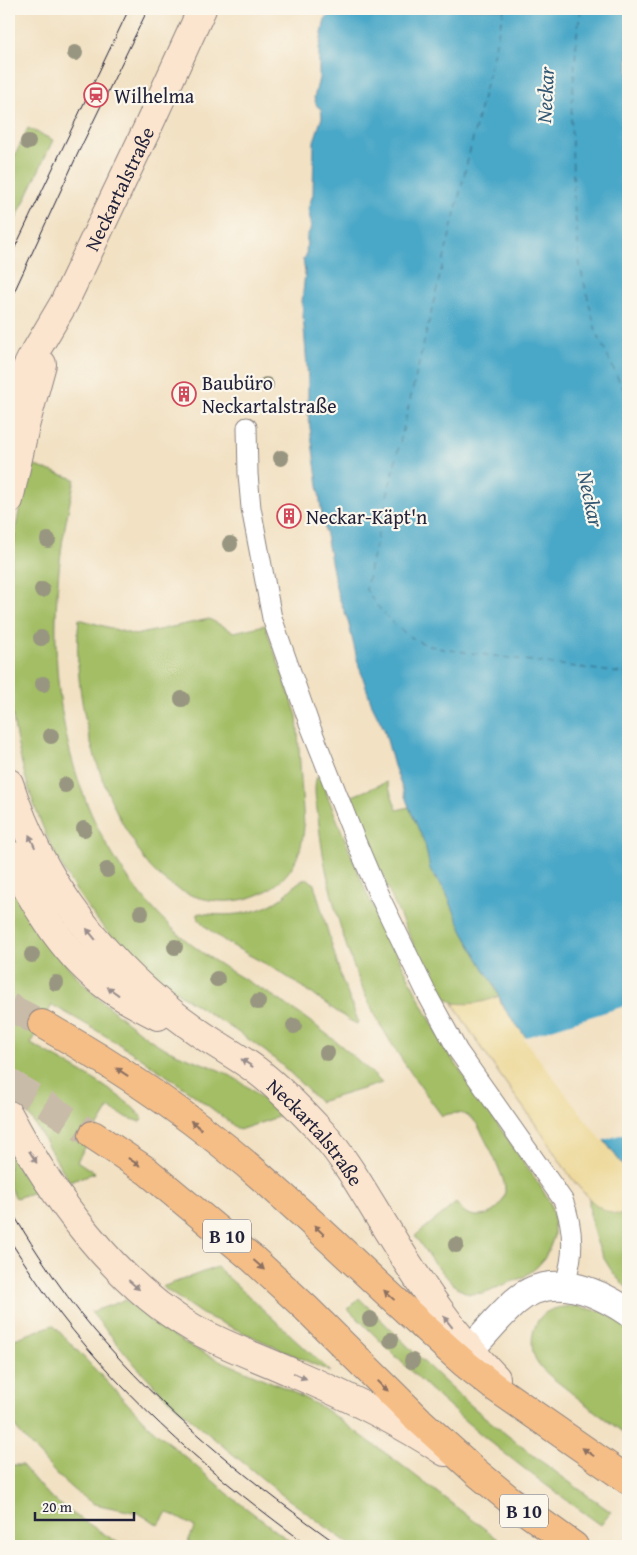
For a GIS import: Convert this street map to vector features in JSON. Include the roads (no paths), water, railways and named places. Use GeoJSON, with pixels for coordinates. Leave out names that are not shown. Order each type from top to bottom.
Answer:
{"type":"FeatureCollection","features":[{"type":"Feature","properties":{"kind":"main road","name":"Neckartalstraße"},"geometry":{"type":"LineString","coordinates":[[9,404],[31,359],[64,303],[200,12]]}},
{"type":"Feature","properties":{"kind":"main road","name":"Neckartalstraße"},"geometry":{"type":"LineString","coordinates":[[9,500],[25,426],[39,374],[64,303]]}},
{"type":"Feature","properties":{"kind":"main road","name":"Neckartalstraße"},"geometry":{"type":"LineString","coordinates":[[9,783],[16,805],[40,859],[54,884],[76,916],[110,956],[134,981],[194,1029],[257,1070],[295,1104],[325,1137],[362,1188],[427,1294],[470,1349],[528,1410],[628,1480]]}},
{"type":"Feature","properties":{"kind":"main road"},"geometry":{"type":"LineString","coordinates":[[9,854],[25,886],[45,918],[73,954],[98,980],[127,1000],[218,1045]]}},
{"type":"Feature","properties":{"kind":"main road"},"geometry":{"type":"LineString","coordinates":[[42,1024],[118,1069],[203,1130],[276,1190],[450,1351],[493,1386],[528,1410]]}},
{"type":"Feature","properties":{"kind":"main road"},"geometry":{"type":"LineString","coordinates":[[9,1115],[44,1174],[87,1234],[128,1280],[166,1311],[193,1328],[313,1382],[374,1412],[436,1446],[476,1472]]}},
{"type":"Feature","properties":{"kind":"main road","name":"B 10"},"geometry":{"type":"LineString","coordinates":[[93,1135],[146,1170],[253,1259],[420,1421],[476,1472],[510,1500],[574,1546]]}},
{"type":"Feature","properties":{"kind":"street"},"geometry":{"type":"LineString","coordinates":[[470,1349],[515,1302],[524,1295],[547,1286],[564,1285],[580,1288],[597,1294],[628,1312]]}},
{"type":"Feature","properties":{"kind":"lane"},"geometry":{"type":"LineString","coordinates":[[247,427],[251,508],[272,618],[309,723],[377,891],[436,1012],[458,1050],[563,1200],[570,1224],[572,1248],[571,1261],[564,1285]]}},
{"type":"Feature","properties":{"kind":"water","name":"Neckar"},"geometry":{"type":"Polygon","coordinates":[[[336,9],[628,9],[628,1172],[506,1011],[493,983],[463,932],[445,890],[430,869],[425,844],[394,766],[384,729],[372,705],[358,663],[348,621],[337,592],[322,515],[308,413],[308,380],[302,302],[305,273],[303,259],[306,256],[307,236],[311,223],[308,209],[313,194],[314,141],[322,117],[321,109],[317,106],[314,98],[319,78],[319,49],[325,19],[336,9]]]}},
{"type":"Feature","properties":{"kind":"tunnel"},"geometry":{"type":"LineString","coordinates":[[9,1007],[42,1024]]}},
{"type":"Feature","properties":{"kind":"tunnel"},"geometry":{"type":"LineString","coordinates":[[9,1082],[93,1135]]}},
{"type":"Feature","properties":{"kind":"tram line"},"geometry":{"type":"LineString","coordinates":[[9,260],[129,9]]}},
{"type":"Feature","properties":{"kind":"tram line"},"geometry":{"type":"LineString","coordinates":[[9,303],[79,151],[148,9]]}},
{"type":"Feature","properties":{"kind":"tram line"},"geometry":{"type":"LineString","coordinates":[[9,1207],[31,1243],[68,1296],[94,1330],[134,1374],[189,1428],[218,1453],[278,1501],[340,1546]]}},
{"type":"Feature","properties":{"kind":"tram line"},"geometry":{"type":"LineString","coordinates":[[9,1239],[60,1314],[115,1379],[145,1410],[241,1495],[309,1546]]}},
{"type":"Feature","properties":{"kind":"place","name":"Wilhelma"},"geometry":{"type":"Point","coordinates":[96,95]}},
{"type":"Feature","properties":{"kind":"place","name":"Baubüro Neckartalstraße"},"geometry":{"type":"Point","coordinates":[184,394]}},
{"type":"Feature","properties":{"kind":"place","name":"Neckar-Käpt'n"},"geometry":{"type":"Point","coordinates":[289,516]}}]}
